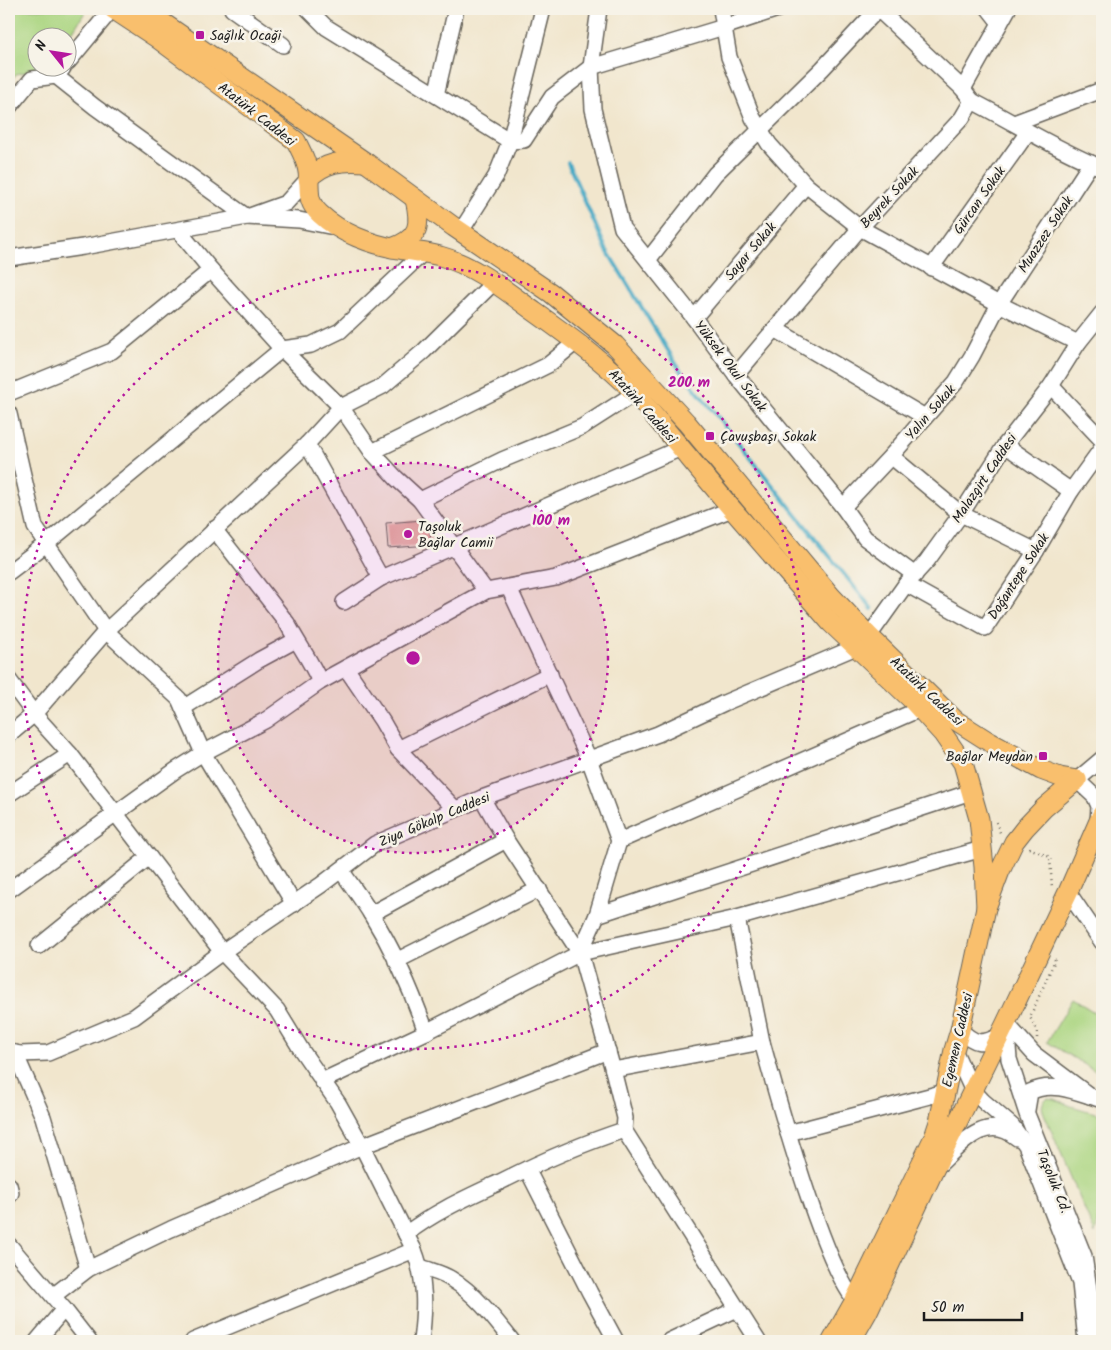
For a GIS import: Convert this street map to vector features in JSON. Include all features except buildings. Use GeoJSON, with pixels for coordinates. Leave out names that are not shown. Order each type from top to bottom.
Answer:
{"type":"FeatureCollection","features":[{"type":"Feature","properties":{"kind":"main road","name":"Atatürk Caddesi"},"geometry":{"type":"LineString","coordinates":[[113,9],[157,38],[296,141],[304,158],[310,203],[320,214],[339,229],[392,248],[440,256],[467,267],[494,282],[618,375],[831,623],[862,641],[954,720],[988,742],[1041,770],[1060,777],[1077,780]]}},
{"type":"Feature","properties":{"kind":"main road","name":"Atatürk Caddesi"},"geometry":{"type":"LineString","coordinates":[[146,9],[551,293],[616,346],[686,422],[831,596],[862,641],[943,734],[963,763],[979,818],[986,908]]}},
{"type":"Feature","properties":{"kind":"main road"},"geometry":{"type":"LineString","coordinates":[[308,179],[316,170],[325,165],[354,161],[365,162]]}},
{"type":"Feature","properties":{"kind":"main road"},"geometry":{"type":"LineString","coordinates":[[392,248],[406,243],[417,229],[419,218],[416,199]]}},
{"type":"Feature","properties":{"kind":"main road","name":"Egemen Caddesi"},"geometry":{"type":"LineString","coordinates":[[851,1341],[861,1307],[934,1137],[960,1030],[986,908],[1000,871],[1014,842],[1044,808],[1077,780]]}},
{"type":"Feature","properties":{"kind":"main road","name":"Egemen Caddesi"},"geometry":{"type":"LineString","coordinates":[[832,1341],[861,1307],[934,1170],[1003,1029],[1059,893],[1101,820]]}},
{"type":"Feature","properties":{"kind":"street"},"geometry":{"type":"LineString","coordinates":[[78,50],[113,9]]}},
{"type":"Feature","properties":{"kind":"street"},"geometry":{"type":"LineString","coordinates":[[232,9],[283,44]]}},
{"type":"Feature","properties":{"kind":"street"},"geometry":{"type":"LineString","coordinates":[[308,9],[326,27],[510,140],[524,140],[552,97],[592,67],[778,9]]}},
{"type":"Feature","properties":{"kind":"street"},"geometry":{"type":"LineString","coordinates":[[436,95],[456,9]]}},
{"type":"Feature","properties":{"kind":"street"},"geometry":{"type":"LineString","coordinates":[[461,231],[496,176],[510,140],[543,9]]}},
{"type":"Feature","properties":{"kind":"street","name":"Yüksek Okul Sokak"},"geometry":{"type":"LineString","coordinates":[[600,9],[592,67],[593,109],[622,228],[694,318],[736,375],[843,506],[865,538],[910,580]]}},
{"type":"Feature","properties":{"kind":"street"},"geometry":{"type":"LineString","coordinates":[[721,9],[728,57],[753,118],[769,144],[806,185],[860,228],[999,304],[1078,343]]}},
{"type":"Feature","properties":{"kind":"street"},"geometry":{"type":"LineString","coordinates":[[648,260],[715,174],[822,69],[878,9],[968,95],[1028,132],[1096,166]]}},
{"type":"Feature","properties":{"kind":"street"},"geometry":{"type":"LineString","coordinates":[[989,9],[1000,23]]}},
{"type":"Feature","properties":{"kind":"street","name":"Beyrek Sokak"},"geometry":{"type":"LineString","coordinates":[[736,375],[860,228],[962,118],[968,95],[1008,9]]}},
{"type":"Feature","properties":{"kind":"street"},"geometry":{"type":"LineString","coordinates":[[9,107],[32,79],[36,78]]}},
{"type":"Feature","properties":{"kind":"street"},"geometry":{"type":"LineString","coordinates":[[65,78],[95,107],[247,218],[299,220],[339,229]]}},
{"type":"Feature","properties":{"kind":"street"},"geometry":{"type":"LineString","coordinates":[[1014,123],[1102,90]]}},
{"type":"Feature","properties":{"kind":"street","name":"Gürcan Sokak"},"geometry":{"type":"LineString","coordinates":[[931,268],[1028,132]]}},
{"type":"Feature","properties":{"kind":"street","name":"Muazzez Sokak"},"geometry":{"type":"LineString","coordinates":[[999,304],[1096,166]]}},
{"type":"Feature","properties":{"kind":"street"},"geometry":{"type":"LineString","coordinates":[[10,256],[247,218],[286,203],[308,179]]}},
{"type":"Feature","properties":{"kind":"street","name":"Sayar Sokak"},"geometry":{"type":"LineString","coordinates":[[694,318],[806,185]]}},
{"type":"Feature","properties":{"kind":"street"},"geometry":{"type":"LineString","coordinates":[[178,230],[282,349],[341,408],[372,452],[420,500],[486,591]]}},
{"type":"Feature","properties":{"kind":"street"},"geometry":{"type":"LineString","coordinates":[[9,572],[46,544],[282,349],[311,345],[340,331],[423,253]]}},
{"type":"Feature","properties":{"kind":"street"},"geometry":{"type":"LineString","coordinates":[[9,393],[112,350],[211,270]]}},
{"type":"Feature","properties":{"kind":"street"},"geometry":{"type":"LineString","coordinates":[[9,735],[34,714],[106,631],[307,444],[341,408],[384,386],[424,351],[494,282]]}},
{"type":"Feature","properties":{"kind":"street","name":"Yalın Sokak"},"geometry":{"type":"LineString","coordinates":[[843,506],[892,456],[956,382],[999,304]]}},
{"type":"Feature","properties":{"kind":"street","name":"Malazgirt Caddesi"},"geometry":{"type":"LineString","coordinates":[[862,641],[961,514],[1005,445],[1051,386],[1078,343],[1102,312]]}},
{"type":"Feature","properties":{"kind":"street"},"geometry":{"type":"LineString","coordinates":[[775,329],[925,417]]}},
{"type":"Feature","properties":{"kind":"street"},"geometry":{"type":"LineString","coordinates":[[372,452],[548,365],[576,342]]}},
{"type":"Feature","properties":{"kind":"street"},"geometry":{"type":"LineString","coordinates":[[1051,386],[1102,440]]}},
{"type":"Feature","properties":{"kind":"street"},"geometry":{"type":"LineString","coordinates":[[420,500],[502,460],[582,427],[635,393]]}},
{"type":"Feature","properties":{"kind":"street"},"geometry":{"type":"LineString","coordinates":[[9,414],[34,527],[106,631],[179,699],[204,753],[294,904]]}},
{"type":"Feature","properties":{"kind":"street"},"geometry":{"type":"LineString","coordinates":[[307,444],[381,578]]}},
{"type":"Feature","properties":{"kind":"street"},"geometry":{"type":"LineString","coordinates":[[1005,445],[1071,491]]}},
{"type":"Feature","properties":{"kind":"street"},"geometry":{"type":"LineString","coordinates":[[344,602],[381,578],[681,448]]}},
{"type":"Feature","properties":{"kind":"street","name":"Doğantepe Sokak"},"geometry":{"type":"LineString","coordinates":[[910,580],[985,628],[1036,551],[1071,491],[1102,448]]}},
{"type":"Feature","properties":{"kind":"street"},"geometry":{"type":"LineString","coordinates":[[892,456],[961,514],[1036,551]]}},
{"type":"Feature","properties":{"kind":"street"},"geometry":{"type":"LineString","coordinates":[[9,890],[176,770],[266,720],[320,682],[486,591],[556,578],[732,509]]}},
{"type":"Feature","properties":{"kind":"street"},"geometry":{"type":"LineString","coordinates":[[214,529],[287,623],[312,664],[320,682]]}},
{"type":"Feature","properties":{"kind":"street"},"geometry":{"type":"LineString","coordinates":[[509,588],[589,759],[619,841],[597,915],[580,953]]}},
{"type":"Feature","properties":{"kind":"street"},"geometry":{"type":"LineString","coordinates":[[183,708],[259,660],[296,640]]}},
{"type":"Feature","properties":{"kind":"street","name":"Ziya Gökalp Caddesi"},"geometry":{"type":"LineString","coordinates":[[12,1052],[48,1053],[134,1017],[222,952],[294,904],[375,844],[482,798],[658,734],[862,641]]}},
{"type":"Feature","properties":{"kind":"street"},"geometry":{"type":"LineString","coordinates":[[346,668],[382,721],[398,750],[455,809]]}},
{"type":"Feature","properties":{"kind":"street"},"geometry":{"type":"LineString","coordinates":[[398,750],[550,674]]}},
{"type":"Feature","properties":{"kind":"street"},"geometry":{"type":"LineString","coordinates":[[9,680],[34,714],[70,754],[222,952],[277,1010],[338,1103],[362,1146],[421,1267],[425,1311],[421,1341]]}},
{"type":"Feature","properties":{"kind":"street"},"geometry":{"type":"LineString","coordinates":[[619,841],[920,709]]}},
{"type":"Feature","properties":{"kind":"street"},"geometry":{"type":"LineString","coordinates":[[9,794],[70,754]]}},
{"type":"Feature","properties":{"kind":"street","name":"Egemen Caddesi"},"geometry":{"type":"LineString","coordinates":[[1077,780],[1102,759]]}},
{"type":"Feature","properties":{"kind":"street"},"geometry":{"type":"LineString","coordinates":[[1077,780],[1098,774],[1102,775]]}},
{"type":"Feature","properties":{"kind":"street"},"geometry":{"type":"LineString","coordinates":[[1077,780],[1095,797],[1099,806],[1101,820]]}},
{"type":"Feature","properties":{"kind":"street"},"geometry":{"type":"LineString","coordinates":[[597,915],[971,792]]}},
{"type":"Feature","properties":{"kind":"street"},"geometry":{"type":"LineString","coordinates":[[482,798],[506,840],[540,889],[580,953],[614,1070],[625,1118],[624,1130],[758,1341]]}},
{"type":"Feature","properties":{"kind":"street"},"geometry":{"type":"LineString","coordinates":[[371,914],[506,840]]}},
{"type":"Feature","properties":{"kind":"street"},"geometry":{"type":"LineString","coordinates":[[322,1081],[426,1032],[580,953],[737,918],[982,849]]}},
{"type":"Feature","properties":{"kind":"street"},"geometry":{"type":"LineString","coordinates":[[39,946],[149,857]]}},
{"type":"Feature","properties":{"kind":"street"},"geometry":{"type":"LineString","coordinates":[[341,870],[371,914],[396,961],[413,995],[426,1032]]}},
{"type":"Feature","properties":{"kind":"street"},"geometry":{"type":"LineString","coordinates":[[396,961],[540,889]]}},
{"type":"Feature","properties":{"kind":"street"},"geometry":{"type":"LineString","coordinates":[[1059,893],[1102,942]]}},
{"type":"Feature","properties":{"kind":"street"},"geometry":{"type":"LineString","coordinates":[[737,918],[762,1042],[788,1133],[821,1231],[838,1272],[861,1307]]}},
{"type":"Feature","properties":{"kind":"street"},"geometry":{"type":"LineString","coordinates":[[960,1030],[971,1040],[977,1042],[989,1041],[1003,1029],[1034,1054],[1096,1098]]}},
{"type":"Feature","properties":{"kind":"street","name":"Taşoluk Cd."},"geometry":{"type":"LineString","coordinates":[[1003,1029],[1009,1059],[1027,1114],[1084,1256],[1097,1341]]}},
{"type":"Feature","properties":{"kind":"street"},"geometry":{"type":"LineString","coordinates":[[614,1070],[762,1042]]}},
{"type":"Feature","properties":{"kind":"street","name":"Taşoluk Cd."},"geometry":{"type":"LineString","coordinates":[[954,1050],[972,1089],[1012,1126],[1026,1145],[1080,1283],[1086,1341]]}},
{"type":"Feature","properties":{"kind":"street"},"geometry":{"type":"LineString","coordinates":[[53,1296],[88,1269],[171,1229],[362,1146],[608,1051]]}},
{"type":"Feature","properties":{"kind":"street"},"geometry":{"type":"LineString","coordinates":[[12,1052],[43,1117],[88,1269]]}},
{"type":"Feature","properties":{"kind":"street"},"geometry":{"type":"LineString","coordinates":[[1027,1114],[1030,1092],[1037,1088],[1053,1086],[1096,1098]]}},
{"type":"Feature","properties":{"kind":"street"},"geometry":{"type":"LineString","coordinates":[[788,1133],[945,1092]]}},
{"type":"Feature","properties":{"kind":"street"},"geometry":{"type":"LineString","coordinates":[[934,1170],[966,1139],[983,1128],[999,1129],[1014,1135],[1026,1145]]}},
{"type":"Feature","properties":{"kind":"street"},"geometry":{"type":"LineString","coordinates":[[406,1234],[427,1218],[527,1169],[599,1138],[624,1130]]}},
{"type":"Feature","properties":{"kind":"street"},"geometry":{"type":"LineString","coordinates":[[527,1169],[616,1341]]}},
{"type":"Feature","properties":{"kind":"street"},"geometry":{"type":"LineString","coordinates":[[9,1185],[11,1193],[9,1196]]}},
{"type":"Feature","properties":{"kind":"street"},"geometry":{"type":"LineString","coordinates":[[9,1245],[89,1341]]}},
{"type":"Feature","properties":{"kind":"street"},"geometry":{"type":"LineString","coordinates":[[193,1341],[414,1250]]}},
{"type":"Feature","properties":{"kind":"street"},"geometry":{"type":"LineString","coordinates":[[421,1267],[450,1278],[472,1295],[512,1341]]}},
{"type":"Feature","properties":{"kind":"street"},"geometry":{"type":"LineString","coordinates":[[37,1341],[64,1309]]}},
{"type":"Feature","properties":{"kind":"street"},"geometry":{"type":"LineString","coordinates":[[669,1341],[737,1309]]}},
{"type":"Feature","properties":{"kind":"path"},"geometry":{"type":"LineString","coordinates":[[1022,845],[1050,857],[1052,886],[1059,893]]}},
{"type":"Feature","properties":{"kind":"path"},"geometry":{"type":"LineString","coordinates":[[1037,1042],[1037,1030],[1030,1017],[1055,960],[1049,955]]}},
{"type":"Feature","properties":{"kind":"green space"},"geometry":{"type":"Polygon","coordinates":[[[9,9],[87,9],[75,28],[28,28],[28,72],[16,74],[9,83],[9,9]]]}},
{"type":"Feature","properties":{"kind":"green space"},"geometry":{"type":"Polygon","coordinates":[[[1073,999],[1102,1017],[1102,1075],[1047,1042],[1073,999]]]}},
{"type":"Feature","properties":{"kind":"green space"},"geometry":{"type":"Polygon","coordinates":[[[1047,1098],[1102,1115],[1102,1203],[1095,1234],[1043,1111],[1042,1104],[1047,1098]]]}},
{"type":"Feature","properties":{"kind":"waterway"},"geometry":{"type":"LineString","coordinates":[[568,163],[606,249],[680,370],[872,609]]}},
{"type":"Feature","properties":{"kind":"place","name":"Sağlık Ocaği"},"geometry":{"type":"Point","coordinates":[200,35]}},
{"type":"Feature","properties":{"kind":"place","name":"Çavuşbaşı Sokak"},"geometry":{"type":"Point","coordinates":[710,436]}},
{"type":"Feature","properties":{"kind":"place","name":"Taşoluk Bağlar Camii"},"geometry":{"type":"Point","coordinates":[408,534]}},
{"type":"Feature","properties":{"kind":"place","name":"Bağlar Meydan"},"geometry":{"type":"Point","coordinates":[1043,756]}}]}
